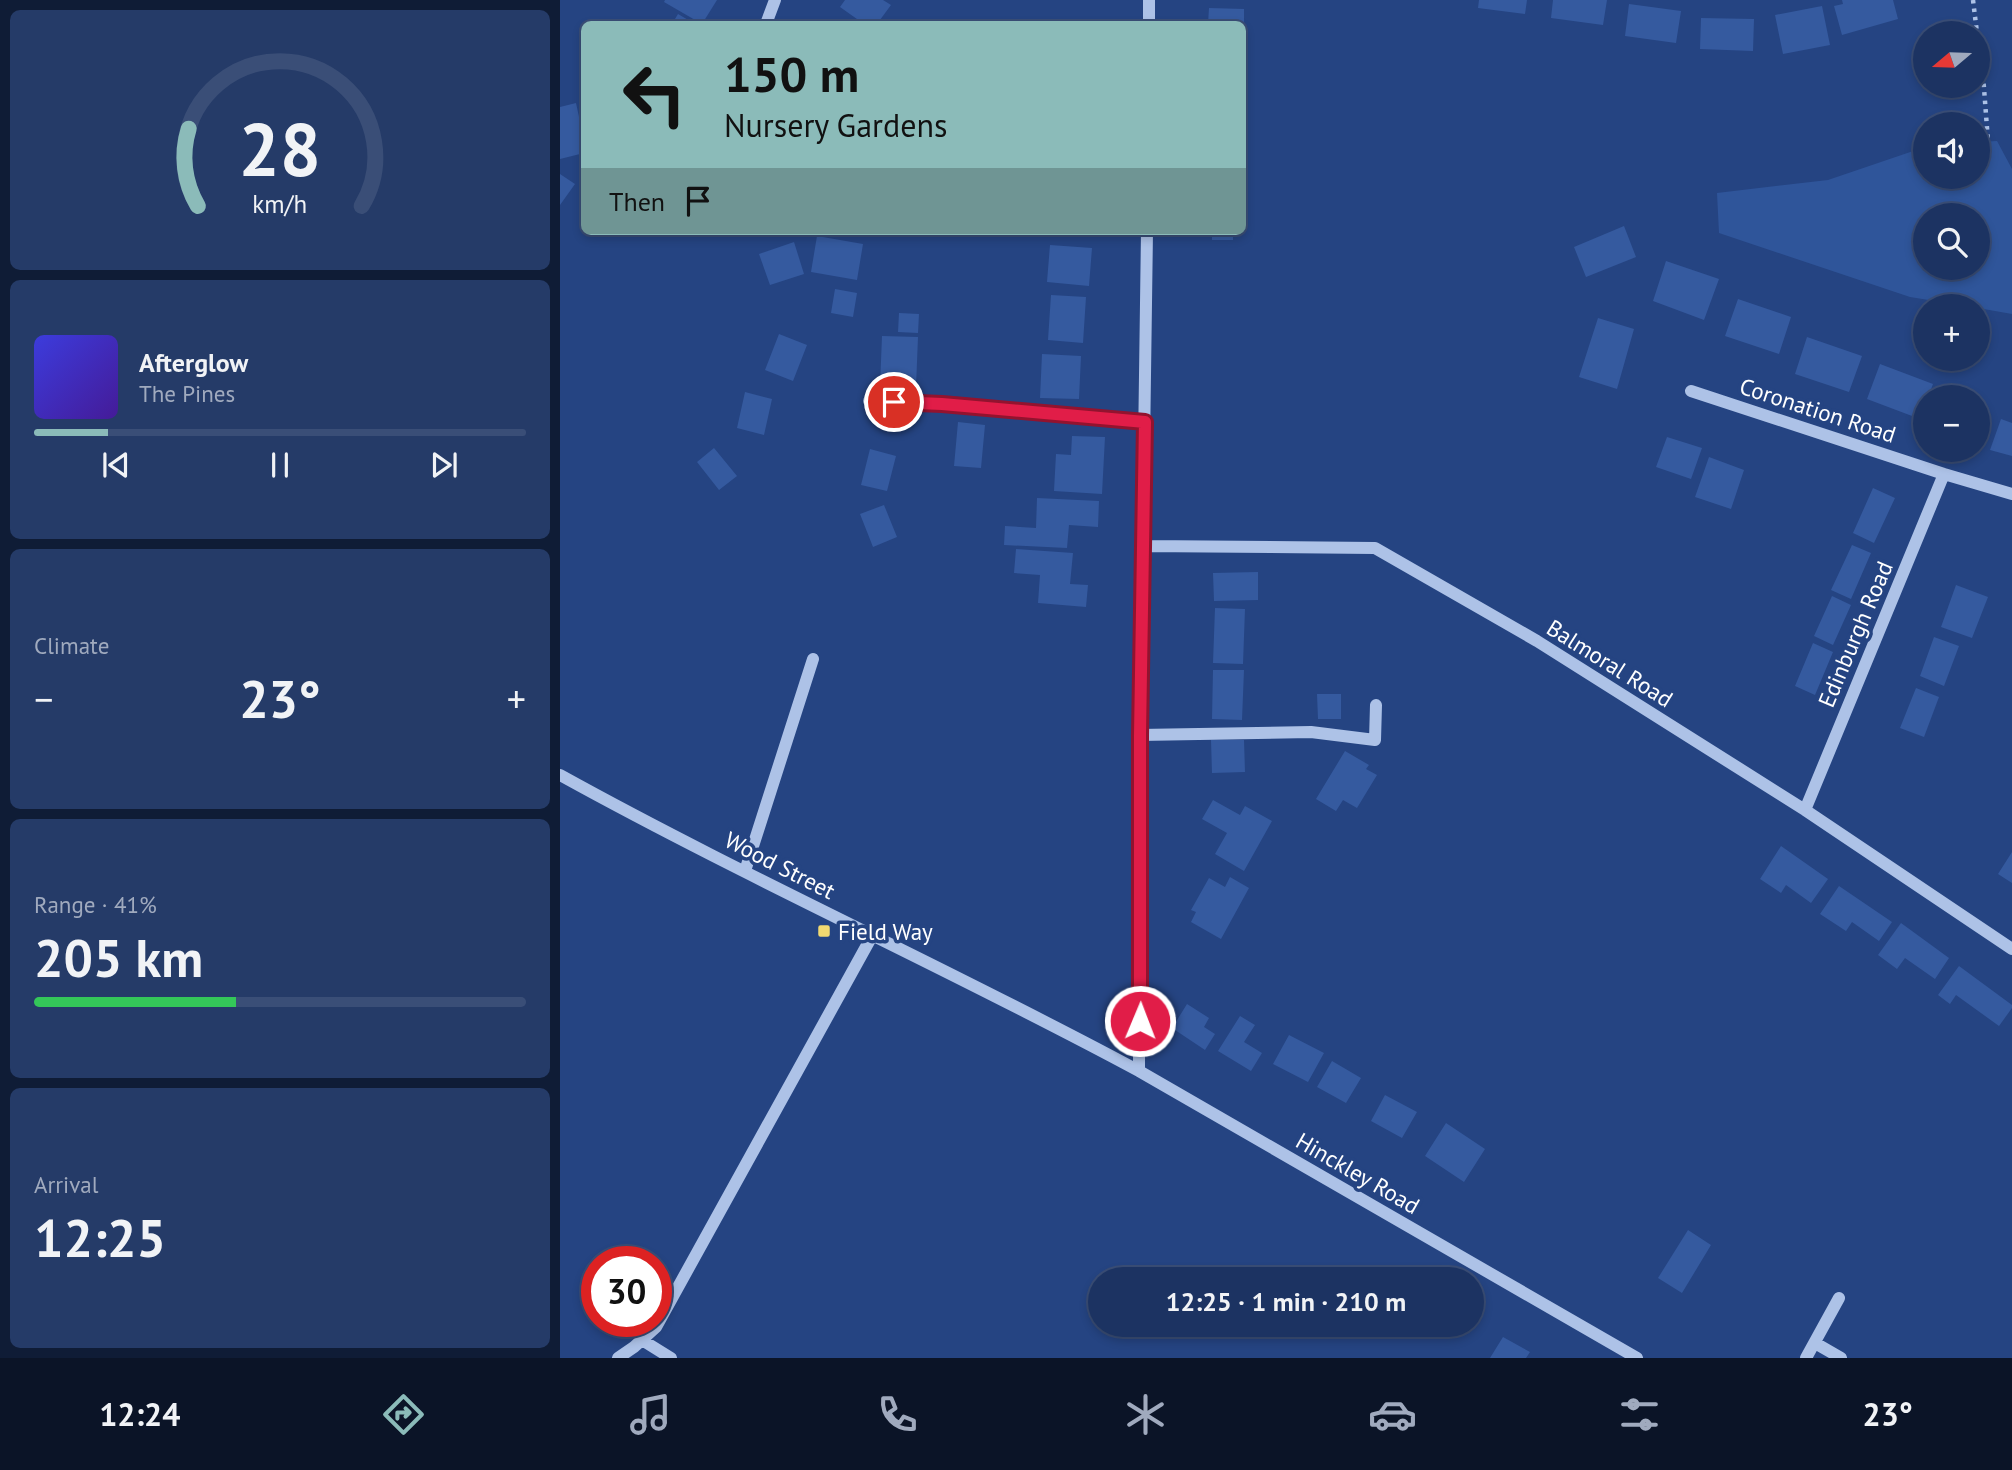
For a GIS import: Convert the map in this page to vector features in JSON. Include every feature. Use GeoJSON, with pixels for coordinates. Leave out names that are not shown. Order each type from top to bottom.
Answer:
{"type":"FeatureCollection","features":[{"type":"Feature","properties":{"kind":"street"},"geometry":{"type":"LineString","coordinates":[[767,21],[775,0]]}},
{"type":"Feature","properties":{"kind":"street"},"geometry":{"type":"LineString","coordinates":[[1149,0],[1149,21]]}},
{"type":"Feature","properties":{"kind":"street"},"geometry":{"type":"LineString","coordinates":[[1139,1072],[1140,735],[1147,235]]}},
{"type":"Feature","properties":{"kind":"street","name":"Coronation Road"},"geometry":{"type":"LineString","coordinates":[[1691,391],[2012,494]]}},
{"type":"Feature","properties":{"kind":"street"},"geometry":{"type":"LineString","coordinates":[[869,401],[942,404],[1145,422]]}},
{"type":"Feature","properties":{"kind":"street","name":"Edinburgh Road"},"geometry":{"type":"LineString","coordinates":[[1805,810],[1944,474]]}},
{"type":"Feature","properties":{"kind":"street","name":"Balmoral Road"},"geometry":{"type":"LineString","coordinates":[[1143,546],[1375,548],[1537,640],[1805,810],[2012,949]]}},
{"type":"Feature","properties":{"kind":"street"},"geometry":{"type":"LineString","coordinates":[[745,872],[813,659]]}},
{"type":"Feature","properties":{"kind":"street"},"geometry":{"type":"LineString","coordinates":[[1140,735],[1311,732],[1375,740],[1376,705]]}},
{"type":"Feature","properties":{"kind":"street","name":"Wood Street"},"geometry":{"type":"LineString","coordinates":[[560,775],[745,872],[1057,1027]]}},
{"type":"Feature","properties":{"kind":"street"},"geometry":{"type":"LineString","coordinates":[[618,1358],[656,1327],[872,936]]}},
{"type":"Feature","properties":{"kind":"street","name":"Hinckley Road"},"geometry":{"type":"LineString","coordinates":[[1057,1027],[1637,1358]]}},
{"type":"Feature","properties":{"kind":"street"},"geometry":{"type":"LineString","coordinates":[[1806,1358],[1839,1298]]}},
{"type":"Feature","properties":{"kind":"street"},"geometry":{"type":"LineString","coordinates":[[642,1340],[671,1358]]}},
{"type":"Feature","properties":{"kind":"street"},"geometry":{"type":"LineString","coordinates":[[1815,1343],[1841,1358]]}},
{"type":"Feature","properties":{"kind":"path"},"geometry":{"type":"LineString","coordinates":[[1973,0],[1976,21]]}},
{"type":"Feature","properties":{"kind":"shaded area"},"geometry":{"type":"Polygon","coordinates":[[[1990,141],[1997,141],[2012,169],[2012,314],[1990,310],[1990,294],[1913,294],[1913,297],[1910,297],[1719,233],[1717,193],[1828,180],[1913,151],[1913,189],[1990,189],[1990,141]]]}},
{"type":"Feature","properties":{"kind":"building"},"geometry":{"type":"Polygon","coordinates":[[[717,0],[704,21],[697,21],[664,2],[717,0]]]}},
{"type":"Feature","properties":{"kind":"building"},"geometry":{"type":"Polygon","coordinates":[[[845,0],[883,0],[891,5],[879,21],[860,21],[840,7],[845,0]]]}},
{"type":"Feature","properties":{"kind":"building"},"geometry":{"type":"Polygon","coordinates":[[[1479,0],[1527,0],[1525,14],[1478,8],[1479,0]]]}},
{"type":"Feature","properties":{"kind":"building"},"geometry":{"type":"Polygon","coordinates":[[[1553,0],[1607,0],[1603,25],[1551,18],[1553,0]]]}},
{"type":"Feature","properties":{"kind":"building"},"geometry":{"type":"Polygon","coordinates":[[[1842,0],[1893,0],[1898,19],[1842,35],[1834,6],[1843,4],[1842,0]]]}},
{"type":"Feature","properties":{"kind":"building"},"geometry":{"type":"Polygon","coordinates":[[[1629,4],[1681,11],[1676,43],[1625,36],[1629,4]]]}},
{"type":"Feature","properties":{"kind":"building"},"geometry":{"type":"Polygon","coordinates":[[[1822,6],[1830,45],[1783,54],[1775,15],[1822,6]]]}},
{"type":"Feature","properties":{"kind":"building"},"geometry":{"type":"Polygon","coordinates":[[[1209,8],[1244,9],[1244,21],[1208,21],[1209,8]]]}},
{"type":"Feature","properties":{"kind":"building"},"geometry":{"type":"Polygon","coordinates":[[[678,14],[690,21],[674,21],[678,14]]]}},
{"type":"Feature","properties":{"kind":"building"},"geometry":{"type":"Polygon","coordinates":[[[1701,18],[1754,19],[1753,51],[1700,49],[1701,18]]]}},
{"type":"Feature","properties":{"kind":"building"},"geometry":{"type":"Polygon","coordinates":[[[576,103],[581,126],[581,154],[560,159],[560,107],[576,103]]]}},
{"type":"Feature","properties":{"kind":"building"},"geometry":{"type":"Polygon","coordinates":[[[560,174],[575,184],[560,205],[560,174]]]}},
{"type":"Feature","properties":{"kind":"building"},"geometry":{"type":"Polygon","coordinates":[[[1624,226],[1636,257],[1586,277],[1574,247],[1624,226]]]}},
{"type":"Feature","properties":{"kind":"building"},"geometry":{"type":"Polygon","coordinates":[[[1212,235],[1233,235],[1233,240],[1212,240],[1212,235]]]}},
{"type":"Feature","properties":{"kind":"building"},"geometry":{"type":"Polygon","coordinates":[[[817,236],[863,244],[857,280],[811,272],[817,236]]]}},
{"type":"Feature","properties":{"kind":"building"},"geometry":{"type":"Polygon","coordinates":[[[794,242],[804,274],[770,285],[759,254],[794,242]]]}},
{"type":"Feature","properties":{"kind":"building"},"geometry":{"type":"Polygon","coordinates":[[[1050,245],[1092,248],[1089,286],[1047,282],[1050,245]]]}},
{"type":"Feature","properties":{"kind":"building"},"geometry":{"type":"Polygon","coordinates":[[[1666,261],[1719,279],[1704,320],[1653,301],[1666,261]]]}},
{"type":"Feature","properties":{"kind":"building"},"geometry":{"type":"Polygon","coordinates":[[[835,289],[857,293],[853,317],[831,313],[835,289]]]}},
{"type":"Feature","properties":{"kind":"building"},"geometry":{"type":"Polygon","coordinates":[[[1051,295],[1086,297],[1083,343],[1048,340],[1051,295]]]}},
{"type":"Feature","properties":{"kind":"building"},"geometry":{"type":"Polygon","coordinates":[[[1738,299],[1791,317],[1779,354],[1725,336],[1738,299]]]}},
{"type":"Feature","properties":{"kind":"building"},"geometry":{"type":"Polygon","coordinates":[[[899,313],[919,314],[918,333],[898,332],[899,313]]]}},
{"type":"Feature","properties":{"kind":"building"},"geometry":{"type":"Polygon","coordinates":[[[1598,318],[1634,329],[1617,389],[1579,377],[1598,318]]]}},
{"type":"Feature","properties":{"kind":"building"},"geometry":{"type":"Polygon","coordinates":[[[779,334],[807,345],[793,381],[765,370],[779,334]]]}},
{"type":"Feature","properties":{"kind":"building"},"geometry":{"type":"Polygon","coordinates":[[[882,336],[918,337],[916,387],[880,386],[882,336]]]}},
{"type":"Feature","properties":{"kind":"building"},"geometry":{"type":"Polygon","coordinates":[[[1807,337],[1862,356],[1849,392],[1795,374],[1807,337]]]}},
{"type":"Feature","properties":{"kind":"building"},"geometry":{"type":"Polygon","coordinates":[[[1042,354],[1081,356],[1079,399],[1040,398],[1042,354]]]}},
{"type":"Feature","properties":{"kind":"building"},"geometry":{"type":"Polygon","coordinates":[[[1880,364],[1933,384],[1913,385],[1913,416],[1867,399],[1880,364]]]}},
{"type":"Feature","properties":{"kind":"building"},"geometry":{"type":"Polygon","coordinates":[[[745,392],[772,399],[764,435],[737,428],[745,392]]]}},
{"type":"Feature","properties":{"kind":"building"},"geometry":{"type":"Polygon","coordinates":[[[2001,419],[2012,423],[2012,456],[1990,450],[2001,419]]]}},
{"type":"Feature","properties":{"kind":"building"},"geometry":{"type":"Polygon","coordinates":[[[958,422],[985,425],[981,468],[954,466],[958,422]]]}},
{"type":"Feature","properties":{"kind":"building"},"geometry":{"type":"Polygon","coordinates":[[[1072,436],[1105,437],[1102,494],[1054,491],[1056,454],[1071,455],[1072,436]]]}},
{"type":"Feature","properties":{"kind":"building"},"geometry":{"type":"Polygon","coordinates":[[[1667,437],[1702,448],[1691,479],[1656,467],[1667,437]]]}},
{"type":"Feature","properties":{"kind":"building"},"geometry":{"type":"Polygon","coordinates":[[[714,448],[737,476],[719,490],[697,462],[714,448]]]}},
{"type":"Feature","properties":{"kind":"building"},"geometry":{"type":"Polygon","coordinates":[[[870,449],[896,456],[887,491],[861,485],[870,449]]]}},
{"type":"Feature","properties":{"kind":"building"},"geometry":{"type":"Polygon","coordinates":[[[1709,457],[1744,470],[1731,509],[1695,497],[1709,457]]]}},
{"type":"Feature","properties":{"kind":"building"},"geometry":{"type":"Polygon","coordinates":[[[1873,488],[1895,498],[1874,543],[1853,533],[1873,488]]]}},
{"type":"Feature","properties":{"kind":"building"},"geometry":{"type":"Polygon","coordinates":[[[1037,498],[1099,501],[1098,527],[1069,525],[1067,548],[1004,545],[1005,526],[1036,528],[1037,498]]]}},
{"type":"Feature","properties":{"kind":"building"},"geometry":{"type":"Polygon","coordinates":[[[884,505],[897,537],[873,547],[860,514],[884,505]]]}},
{"type":"Feature","properties":{"kind":"building"},"geometry":{"type":"Polygon","coordinates":[[[1852,545],[1871,553],[1851,599],[1831,590],[1852,545]]]}},
{"type":"Feature","properties":{"kind":"building"},"geometry":{"type":"Polygon","coordinates":[[[1016,549],[1073,553],[1070,584],[1088,585],[1086,607],[1038,603],[1040,575],[1014,573],[1016,549]]]}},
{"type":"Feature","properties":{"kind":"building"},"geometry":{"type":"Polygon","coordinates":[[[1258,572],[1258,600],[1214,601],[1213,573],[1258,572]]]}},
{"type":"Feature","properties":{"kind":"building"},"geometry":{"type":"Polygon","coordinates":[[[1956,585],[1988,597],[1972,638],[1941,627],[1956,585]]]}},
{"type":"Feature","properties":{"kind":"building"},"geometry":{"type":"Polygon","coordinates":[[[1832,596],[1851,605],[1833,645],[1814,636],[1832,596]]]}},
{"type":"Feature","properties":{"kind":"building"},"geometry":{"type":"Polygon","coordinates":[[[1215,608],[1245,609],[1243,664],[1213,663],[1215,608]]]}},
{"type":"Feature","properties":{"kind":"building"},"geometry":{"type":"Polygon","coordinates":[[[1934,637],[1959,646],[1944,686],[1920,676],[1934,637]]]}},
{"type":"Feature","properties":{"kind":"building"},"geometry":{"type":"Polygon","coordinates":[[[1813,643],[1833,652],[1815,695],[1795,686],[1813,643]]]}},
{"type":"Feature","properties":{"kind":"building"},"geometry":{"type":"Polygon","coordinates":[[[1213,670],[1244,670],[1242,720],[1212,719],[1213,670]]]}},
{"type":"Feature","properties":{"kind":"building"},"geometry":{"type":"Polygon","coordinates":[[[1916,688],[1939,697],[1924,737],[1900,728],[1916,688]]]}},
{"type":"Feature","properties":{"kind":"building"},"geometry":{"type":"Polygon","coordinates":[[[1317,694],[1341,694],[1341,719],[1318,719],[1317,694]]]}},
{"type":"Feature","properties":{"kind":"building"},"geometry":{"type":"Polygon","coordinates":[[[1211,740],[1244,740],[1245,772],[1212,773],[1211,740]]]}},
{"type":"Feature","properties":{"kind":"building"},"geometry":{"type":"Polygon","coordinates":[[[1345,751],[1369,765],[1366,769],[1377,775],[1357,808],[1343,800],[1336,811],[1316,799],[1345,751]]]}},
{"type":"Feature","properties":{"kind":"building"},"geometry":{"type":"Polygon","coordinates":[[[1213,800],[1240,815],[1245,806],[1272,821],[1244,871],[1215,854],[1227,833],[1202,819],[1213,800]]]}},
{"type":"Feature","properties":{"kind":"building"},"geometry":{"type":"Polygon","coordinates":[[[1781,846],[1828,879],[1811,903],[1786,885],[1781,893],[1760,879],[1781,846]]]}},
{"type":"Feature","properties":{"kind":"building"},"geometry":{"type":"Polygon","coordinates":[[[2012,852],[2012,883],[1998,874],[2012,852]]]}},
{"type":"Feature","properties":{"kind":"building"},"geometry":{"type":"Polygon","coordinates":[[[1230,877],[1249,888],[1221,939],[1191,922],[1196,912],[1191,910],[1209,878],[1225,887],[1230,877]]]}},
{"type":"Feature","properties":{"kind":"building"},"geometry":{"type":"Polygon","coordinates":[[[1839,886],[1892,922],[1879,941],[1852,922],[1846,931],[1820,914],[1839,886]]]}},
{"type":"Feature","properties":{"kind":"building"},"geometry":{"type":"Polygon","coordinates":[[[1901,923],[1949,958],[1935,979],[1905,958],[1897,969],[1878,955],[1901,923]]]}},
{"type":"Feature","properties":{"kind":"building"},"geometry":{"type":"Polygon","coordinates":[[[1959,966],[2012,1005],[1999,1026],[1956,995],[1950,1004],[1938,995],[1959,966]]]}},
{"type":"Feature","properties":{"kind":"building"},"geometry":{"type":"Polygon","coordinates":[[[1187,1004],[1209,1018],[1204,1027],[1215,1034],[1205,1050],[1172,1028],[1187,1004]]]}},
{"type":"Feature","properties":{"kind":"building"},"geometry":{"type":"Polygon","coordinates":[[[1240,1016],[1255,1025],[1244,1042],[1262,1053],[1251,1071],[1218,1051],[1240,1016]]]}},
{"type":"Feature","properties":{"kind":"building"},"geometry":{"type":"Polygon","coordinates":[[[1289,1035],[1324,1053],[1308,1082],[1273,1064],[1289,1035]]]}},
{"type":"Feature","properties":{"kind":"building"},"geometry":{"type":"Polygon","coordinates":[[[1332,1061],[1361,1078],[1346,1103],[1317,1087],[1332,1061]]]}},
{"type":"Feature","properties":{"kind":"building"},"geometry":{"type":"Polygon","coordinates":[[[1385,1095],[1417,1112],[1402,1138],[1371,1121],[1385,1095]]]}},
{"type":"Feature","properties":{"kind":"building"},"geometry":{"type":"Polygon","coordinates":[[[1446,1123],[1485,1149],[1464,1182],[1425,1156],[1446,1123]]]}},
{"type":"Feature","properties":{"kind":"building"},"geometry":{"type":"Polygon","coordinates":[[[1688,1230],[1711,1245],[1682,1293],[1658,1278],[1688,1230]]]}},
{"type":"Feature","properties":{"kind":"building"},"geometry":{"type":"Polygon","coordinates":[[[1503,1337],[1530,1352],[1526,1358],[1490,1358],[1503,1337]]]}},
{"type":"Feature","properties":{"kind":"place","name":"Field Way"},"geometry":{"type":"Point","coordinates":[824,931]}},
{"type":"Feature","properties":{"kind":"route"},"geometry":{"type":"LineString","coordinates":[[894,402],[1145,422],[1140,735],[1140,1021]]}}]}
